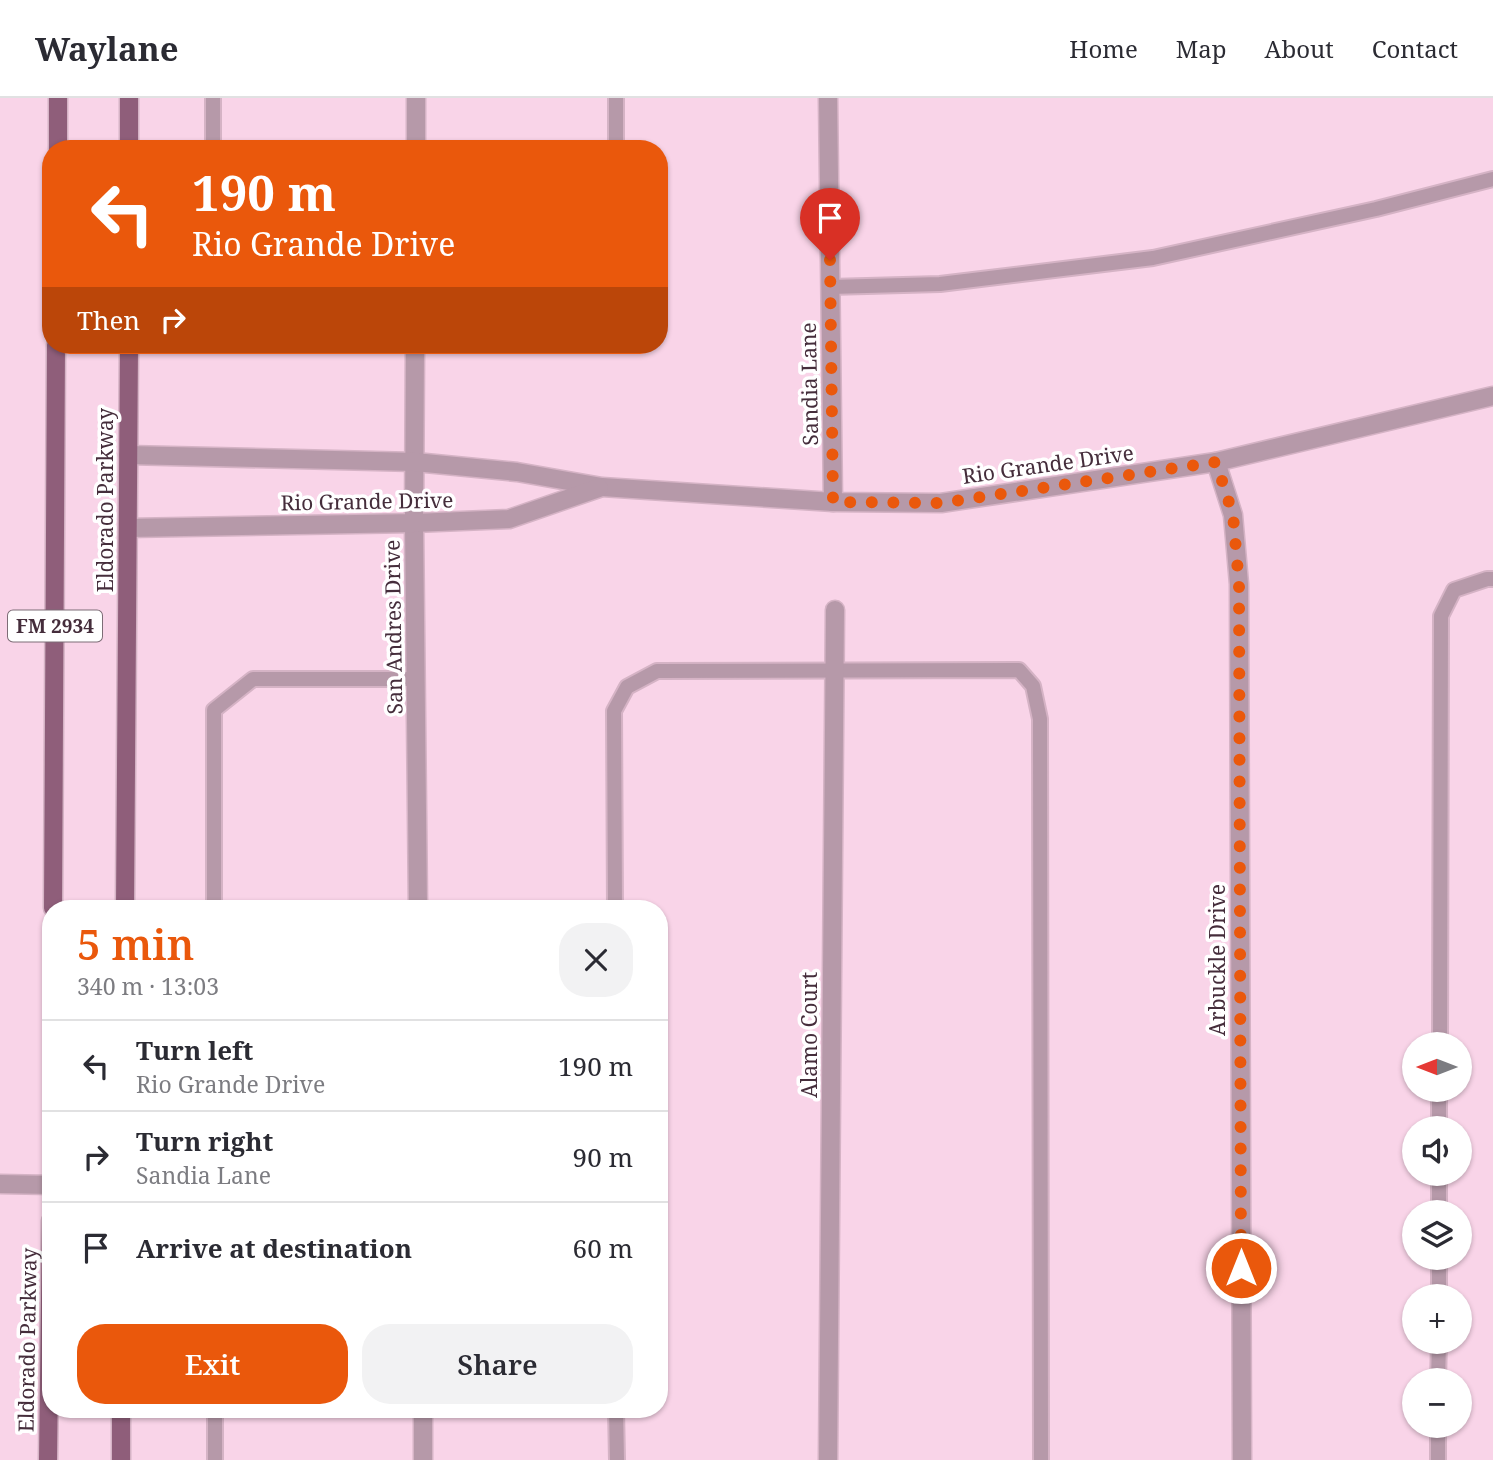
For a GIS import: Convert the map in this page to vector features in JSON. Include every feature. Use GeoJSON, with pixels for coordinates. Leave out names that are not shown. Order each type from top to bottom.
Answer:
{"type":"FeatureCollection","features":[{"type":"Feature","properties":{"kind":"main road"},"geometry":{"type":"LineString","coordinates":[[58,98],[58,140]]}},
{"type":"Feature","properties":{"kind":"main road"},"geometry":{"type":"LineString","coordinates":[[129,98],[129,140]]}},
{"type":"Feature","properties":{"kind":"main road","name":"FM 2934"},"geometry":{"type":"LineString","coordinates":[[53,900],[56,354]]}},
{"type":"Feature","properties":{"kind":"main road","name":"Eldorado Parkway"},"geometry":{"type":"LineString","coordinates":[[125,900],[129,354]]}},
{"type":"Feature","properties":{"kind":"main road","name":"Eldorado Parkway"},"geometry":{"type":"LineString","coordinates":[[48,1460],[49,1418]]}},
{"type":"Feature","properties":{"kind":"main road"},"geometry":{"type":"LineString","coordinates":[[121,1418],[121,1460]]}},
{"type":"Feature","properties":{"kind":"street"},"geometry":{"type":"LineString","coordinates":[[416,98],[416,140]]}},
{"type":"Feature","properties":{"kind":"street","name":"Sandia Lane"},"geometry":{"type":"LineString","coordinates":[[828,98],[833,502]]}},
{"type":"Feature","properties":{"kind":"street","name":"San Andres Drive"},"geometry":{"type":"LineString","coordinates":[[415,354],[418,900]]}},
{"type":"Feature","properties":{"kind":"street","name":"Rio Grande Drive"},"geometry":{"type":"LineString","coordinates":[[128,455],[415,462],[517,472],[602,487],[833,502],[941,503],[1216,462],[1493,396]]}},
{"type":"Feature","properties":{"kind":"street","name":"Arbuckle Drive"},"geometry":{"type":"LineString","coordinates":[[1216,462],[1233,515],[1239,584],[1242,1460]]}},
{"type":"Feature","properties":{"kind":"street","name":"Rio Grande Drive"},"geometry":{"type":"LineString","coordinates":[[128,528],[509,519],[602,487]]}},
{"type":"Feature","properties":{"kind":"street","name":"Alamo Court"},"geometry":{"type":"LineString","coordinates":[[828,1460],[835,610]]}},
{"type":"Feature","properties":{"kind":"street"},"geometry":{"type":"LineString","coordinates":[[0,1184],[42,1185]]}},
{"type":"Feature","properties":{"kind":"street"},"geometry":{"type":"LineString","coordinates":[[423,1418],[424,1460]]}},
{"type":"Feature","properties":{"kind":"lane"},"geometry":{"type":"LineString","coordinates":[[213,98],[213,140]]}},
{"type":"Feature","properties":{"kind":"lane"},"geometry":{"type":"LineString","coordinates":[[616,98],[616,140]]}},
{"type":"Feature","properties":{"kind":"lane"},"geometry":{"type":"LineString","coordinates":[[830,287],[940,284],[1153,258],[1376,209],[1493,179]]}},
{"type":"Feature","properties":{"kind":"lane"},"geometry":{"type":"LineString","coordinates":[[1440,1032],[1441,616],[1454,590],[1493,579]]}},
{"type":"Feature","properties":{"kind":"lane"},"geometry":{"type":"LineString","coordinates":[[615,900],[614,711],[627,687],[657,671],[1019,670],[1033,686],[1040,719],[1041,1460]]}},
{"type":"Feature","properties":{"kind":"lane"},"geometry":{"type":"LineString","coordinates":[[214,900],[214,710],[253,680],[416,680]]}},
{"type":"Feature","properties":{"kind":"lane"},"geometry":{"type":"LineString","coordinates":[[215,1418],[215,1460]]}},
{"type":"Feature","properties":{"kind":"lane"},"geometry":{"type":"LineString","coordinates":[[617,1418],[617,1460]]}},
{"type":"Feature","properties":{"kind":"lane"},"geometry":{"type":"LineString","coordinates":[[1438,1438],[1438,1460]]}},
{"type":"Feature","properties":{"kind":"route"},"geometry":{"type":"LineString","coordinates":[[830,260],[833,502],[941,503],[1216,462],[1233,515],[1239,584],[1241,1268]]}}]}
